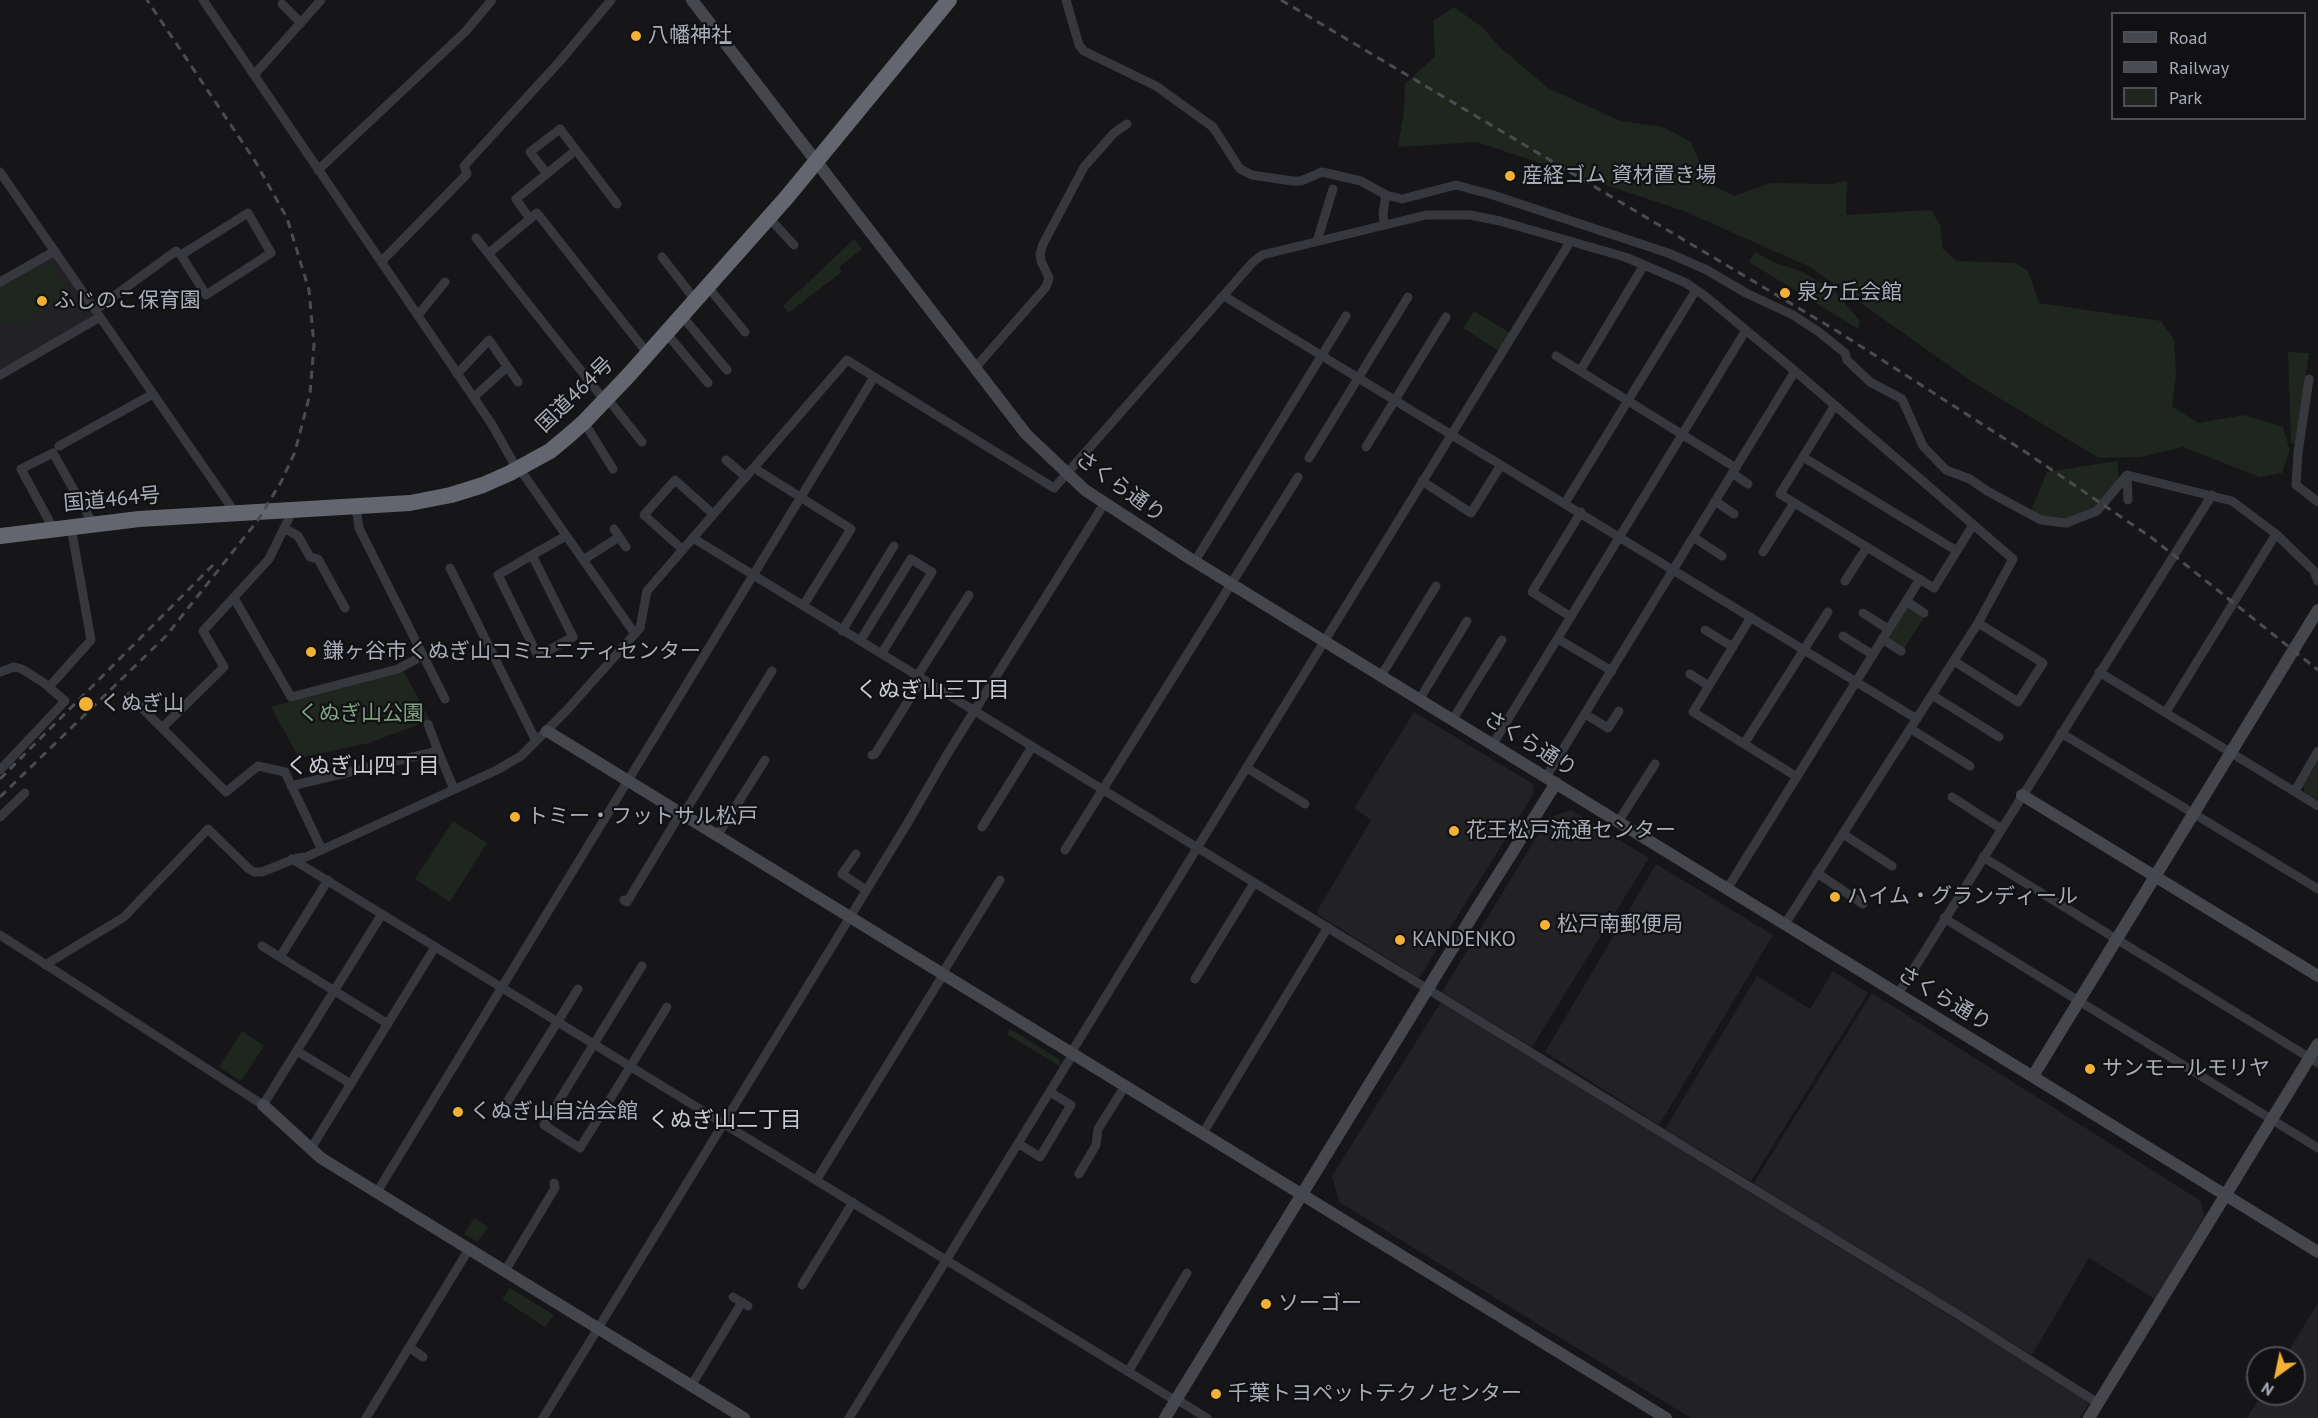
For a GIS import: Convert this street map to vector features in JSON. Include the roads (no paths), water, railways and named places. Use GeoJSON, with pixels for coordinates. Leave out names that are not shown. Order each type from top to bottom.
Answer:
{"type":"FeatureCollection","features":[{"type":"Feature","properties":{"kind":"highway","name":"国道464号"},"geometry":{"type":"LineString","coordinates":[[0,536],[93,524],[236,514],[287,520],[356,506],[433,499],[483,485],[550,451],[606,400],[667,334],[817,162],[949,0]]}},
{"type":"Feature","properties":{"kind":"street"},"geometry":{"type":"LineString","coordinates":[[203,0],[474,398],[518,469],[635,634]]}},
{"type":"Feature","properties":{"kind":"street"},"geometry":{"type":"LineString","coordinates":[[254,75],[321,0]]}},
{"type":"Feature","properties":{"kind":"street"},"geometry":{"type":"LineString","coordinates":[[318,170],[465,32],[492,0]]}},
{"type":"Feature","properties":{"kind":"street"},"geometry":{"type":"LineString","coordinates":[[381,262],[467,174],[464,166],[560,61],[611,0]]}},
{"type":"Feature","properties":{"kind":"street","name":"さくら通り"},"geometry":{"type":"LineString","coordinates":[[692,0],[1026,434],[1065,473],[1104,504],[1324,642],[1453,718],[1726,889],[2318,1252]]}},
{"type":"Feature","properties":{"kind":"street"},"geometry":{"type":"LineString","coordinates":[[1066,0],[1078,45],[1084,51],[1156,86],[1213,127],[1240,169],[1252,175],[1301,181],[1322,172],[1361,181],[1386,195],[1402,199],[1456,185],[1668,253],[1705,269],[1746,293],[1793,315],[1819,332],[1845,353],[1847,360],[1870,382],[1902,399],[1923,446],[1946,470],[1970,479],[1987,491],[2041,520],[2066,523],[2097,511],[2127,475]]}},
{"type":"Feature","properties":{"kind":"street"},"geometry":{"type":"LineString","coordinates":[[282,4],[301,23]]}},
{"type":"Feature","properties":{"kind":"street"},"geometry":{"type":"LineString","coordinates":[[975,368],[1046,287],[1049,278],[1040,254],[1043,244],[1084,167],[1114,133],[1127,124]]}},
{"type":"Feature","properties":{"kind":"street"},"geometry":{"type":"LineString","coordinates":[[547,174],[530,152],[560,129],[617,204]]}},
{"type":"Feature","properties":{"kind":"street"},"geometry":{"type":"LineString","coordinates":[[530,219],[516,199],[576,150]]}},
{"type":"Feature","properties":{"kind":"street"},"geometry":{"type":"LineString","coordinates":[[0,172],[236,514]]}},
{"type":"Feature","properties":{"kind":"street"},"geometry":{"type":"LineString","coordinates":[[1317,242],[1333,189]]}},
{"type":"Feature","properties":{"kind":"street"},"geometry":{"type":"LineString","coordinates":[[1384,224],[1386,195]]}},
{"type":"Feature","properties":{"kind":"street"},"geometry":{"type":"LineString","coordinates":[[0,375],[98,314],[176,251],[181,255],[206,295],[271,253],[248,213],[181,255]]}},
{"type":"Feature","properties":{"kind":"street"},"geometry":{"type":"LineString","coordinates":[[489,253],[537,213],[648,354]]}},
{"type":"Feature","properties":{"kind":"street"},"geometry":{"type":"LineString","coordinates":[[45,964],[124,917],[208,829],[254,872],[262,872],[292,859],[306,857],[322,850],[497,770],[521,756],[547,731],[640,628],[647,591],[847,360],[1054,488],[1253,262],[1262,255],[1426,215],[1470,215],[1500,221],[1625,257],[1686,283],[1795,371],[2013,559],[1954,662],[1785,924]]}},
{"type":"Feature","properties":{"kind":"street"},"geometry":{"type":"LineString","coordinates":[[769,218],[794,245]]}},
{"type":"Feature","properties":{"kind":"street"},"geometry":{"type":"LineString","coordinates":[[476,238],[642,442]]}},
{"type":"Feature","properties":{"kind":"street"},"geometry":{"type":"LineString","coordinates":[[849,1418],[1570,242]]}},
{"type":"Feature","properties":{"kind":"street"},"geometry":{"type":"LineString","coordinates":[[0,282],[54,251]]}},
{"type":"Feature","properties":{"kind":"street"},"geometry":{"type":"LineString","coordinates":[[662,257],[696,301]]}},
{"type":"Feature","properties":{"kind":"street"},"geometry":{"type":"LineString","coordinates":[[1580,371],[1644,266]]}},
{"type":"Feature","properties":{"kind":"street"},"geometry":{"type":"LineString","coordinates":[[418,315],[441,293],[445,282]]}},
{"type":"Feature","properties":{"kind":"street"},"geometry":{"type":"LineString","coordinates":[[708,287],[742,328],[748,316]]}},
{"type":"Feature","properties":{"kind":"street"},"geometry":{"type":"LineString","coordinates":[[1565,503],[1696,290]]}},
{"type":"Feature","properties":{"kind":"street"},"geometry":{"type":"LineString","coordinates":[[1224,296],[1917,719]]}},
{"type":"Feature","properties":{"kind":"street"},"geometry":{"type":"LineString","coordinates":[[1309,458],[1408,297]]}},
{"type":"Feature","properties":{"kind":"street"},"geometry":{"type":"LineString","coordinates":[[682,316],[727,370]]}},
{"type":"Feature","properties":{"kind":"street"},"geometry":{"type":"LineString","coordinates":[[1195,561],[1346,316]]}},
{"type":"Feature","properties":{"kind":"street"},"geometry":{"type":"LineString","coordinates":[[1366,447],[1446,317]]}},
{"type":"Feature","properties":{"kind":"street"},"geometry":{"type":"LineString","coordinates":[[1492,744],[1746,330]]}},
{"type":"Feature","properties":{"kind":"street"},"geometry":{"type":"LineString","coordinates":[[667,334],[708,382]]}},
{"type":"Feature","properties":{"kind":"street"},"geometry":{"type":"LineString","coordinates":[[457,374],[489,340],[518,382]]}},
{"type":"Feature","properties":{"kind":"street"},"geometry":{"type":"LineString","coordinates":[[1556,356],[1682,435],[1734,471],[1748,484]]}},
{"type":"Feature","properties":{"kind":"street"},"geometry":{"type":"LineString","coordinates":[[474,398],[507,367]]}},
{"type":"Feature","properties":{"kind":"street"},"geometry":{"type":"LineString","coordinates":[[1165,1418],[1428,989],[1551,780],[1585,714],[1795,371]]}},
{"type":"Feature","properties":{"kind":"street"},"geometry":{"type":"LineString","coordinates":[[377,1192],[874,377]]}},
{"type":"Feature","properties":{"kind":"street"},"geometry":{"type":"LineString","coordinates":[[2309,379],[2298,453],[2296,485],[2318,502]]}},
{"type":"Feature","properties":{"kind":"street"},"geometry":{"type":"LineString","coordinates":[[59,446],[153,394]]}},
{"type":"Feature","properties":{"kind":"street"},"geometry":{"type":"LineString","coordinates":[[1835,405],[1780,494],[1934,588],[1973,525]]}},
{"type":"Feature","properties":{"kind":"street"},"geometry":{"type":"LineString","coordinates":[[584,422],[613,469]]}},
{"type":"Feature","properties":{"kind":"street"},"geometry":{"type":"LineString","coordinates":[[53,528],[21,469],[53,453],[93,524]]}},
{"type":"Feature","properties":{"kind":"street"},"geometry":{"type":"LineString","coordinates":[[1803,457],[1957,551]]}},
{"type":"Feature","properties":{"kind":"street"},"geometry":{"type":"LineString","coordinates":[[726,460],[746,477]]}},
{"type":"Feature","properties":{"kind":"street"},"geometry":{"type":"LineString","coordinates":[[1422,481],[1471,513],[1501,465]]}},
{"type":"Feature","properties":{"kind":"street"},"geometry":{"type":"LineString","coordinates":[[754,468],[851,529],[803,606]]}},
{"type":"Feature","properties":{"kind":"street"},"geometry":{"type":"LineString","coordinates":[[2127,475],[2232,501],[2276,534],[2314,571],[2318,581]]}},
{"type":"Feature","properties":{"kind":"street"},"geometry":{"type":"LineString","coordinates":[[2127,475],[2128,500]]}},
{"type":"Feature","properties":{"kind":"street"},"geometry":{"type":"LineString","coordinates":[[1065,850],[1298,477]]}},
{"type":"Feature","properties":{"kind":"street"},"geometry":{"type":"LineString","coordinates":[[682,549],[644,515],[675,480],[713,514]]}},
{"type":"Feature","properties":{"kind":"street"},"geometry":{"type":"LineString","coordinates":[[1898,994],[2000,828],[2212,495]]}},
{"type":"Feature","properties":{"kind":"street"},"geometry":{"type":"LineString","coordinates":[[1715,501],[1734,514]]}},
{"type":"Feature","properties":{"kind":"street"},"geometry":{"type":"LineString","coordinates":[[1763,552],[1794,503]]}},
{"type":"Feature","properties":{"kind":"street"},"geometry":{"type":"LineString","coordinates":[[543,1418],[974,712],[1104,504]]}},
{"type":"Feature","properties":{"kind":"street"},"geometry":{"type":"LineString","coordinates":[[356,506],[359,528],[445,699]]}},
{"type":"Feature","properties":{"kind":"street"},"geometry":{"type":"LineString","coordinates":[[1571,617],[1532,592],[1581,512]]}},
{"type":"Feature","properties":{"kind":"street"},"geometry":{"type":"LineString","coordinates":[[162,728],[224,667],[203,631],[269,559],[287,520]]}},
{"type":"Feature","properties":{"kind":"street"},"geometry":{"type":"LineString","coordinates":[[287,520],[310,557],[318,559],[345,608]]}},
{"type":"Feature","properties":{"kind":"street"},"geometry":{"type":"LineString","coordinates":[[49,687],[91,640],[71,527]]}},
{"type":"Feature","properties":{"kind":"street"},"geometry":{"type":"LineString","coordinates":[[583,560],[616,533],[626,547]]}},
{"type":"Feature","properties":{"kind":"street"},"geometry":{"type":"LineString","coordinates":[[2166,712],[2276,534]]}},
{"type":"Feature","properties":{"kind":"street"},"geometry":{"type":"LineString","coordinates":[[531,555],[573,637],[538,656],[498,575],[531,555],[566,536]]}},
{"type":"Feature","properties":{"kind":"street"},"geometry":{"type":"LineString","coordinates":[[1693,537],[1722,556]]}},
{"type":"Feature","properties":{"kind":"street"},"geometry":{"type":"LineString","coordinates":[[693,538],[1947,1307],[2098,1403]]}},
{"type":"Feature","properties":{"kind":"street"},"geometry":{"type":"LineString","coordinates":[[842,631],[894,546]]}},
{"type":"Feature","properties":{"kind":"street"},"geometry":{"type":"LineString","coordinates":[[1845,581],[1866,547]]}},
{"type":"Feature","properties":{"kind":"street"},"geometry":{"type":"LineString","coordinates":[[860,640],[911,559],[932,572],[882,653]]}},
{"type":"Feature","properties":{"kind":"street"},"geometry":{"type":"LineString","coordinates":[[450,568],[537,741]]}},
{"type":"Feature","properties":{"kind":"street"},"geometry":{"type":"LineString","coordinates":[[1726,889],[1920,579]]}},
{"type":"Feature","properties":{"kind":"street"},"geometry":{"type":"LineString","coordinates":[[1381,676],[1436,586]]}},
{"type":"Feature","properties":{"kind":"street"},"geometry":{"type":"LineString","coordinates":[[872,755],[875,754],[969,595]]}},
{"type":"Feature","properties":{"kind":"street"},"geometry":{"type":"LineString","coordinates":[[234,598],[291,698],[398,669],[422,657]]}},
{"type":"Feature","properties":{"kind":"street"},"geometry":{"type":"LineString","coordinates":[[1906,601],[1924,613]]}},
{"type":"Feature","properties":{"kind":"street"},"geometry":{"type":"LineString","coordinates":[[2033,1076],[2318,610]]}},
{"type":"Feature","properties":{"kind":"street"},"geometry":{"type":"LineString","coordinates":[[1744,744],[1828,612]]}},
{"type":"Feature","properties":{"kind":"street"},"geometry":{"type":"LineString","coordinates":[[1863,613],[1888,629]]}},
{"type":"Feature","properties":{"kind":"street"},"geometry":{"type":"LineString","coordinates":[[1751,617],[1693,712],[1797,777]]}},
{"type":"Feature","properties":{"kind":"street"},"geometry":{"type":"LineString","coordinates":[[1419,700],[1467,621]]}},
{"type":"Feature","properties":{"kind":"street"},"geometry":{"type":"LineString","coordinates":[[1954,662],[2018,702],[2043,663],[1978,622]]}},
{"type":"Feature","properties":{"kind":"street"},"geometry":{"type":"LineString","coordinates":[[1706,630],[1733,647]]}},
{"type":"Feature","properties":{"kind":"street"},"geometry":{"type":"LineString","coordinates":[[1843,636],[1873,655]]}},
{"type":"Feature","properties":{"kind":"street"},"geometry":{"type":"LineString","coordinates":[[1558,639],[1612,671]]}},
{"type":"Feature","properties":{"kind":"street"},"geometry":{"type":"LineString","coordinates":[[1882,639],[1901,651]]}},
{"type":"Feature","properties":{"kind":"street"},"geometry":{"type":"LineString","coordinates":[[1453,718],[1502,640]]}},
{"type":"Feature","properties":{"kind":"street"},"geometry":{"type":"LineString","coordinates":[[0,672],[14,667],[22,669],[49,687],[65,702],[0,770]]}},
{"type":"Feature","properties":{"kind":"street"},"geometry":{"type":"LineString","coordinates":[[624,900],[627,902],[772,671]]}},
{"type":"Feature","properties":{"kind":"street"},"geometry":{"type":"LineString","coordinates":[[2099,672],[2318,806]]}},
{"type":"Feature","properties":{"kind":"street"},"geometry":{"type":"LineString","coordinates":[[1690,674],[1709,686]]}},
{"type":"Feature","properties":{"kind":"street"},"geometry":{"type":"LineString","coordinates":[[1932,695],[1999,737]]}},
{"type":"Feature","properties":{"kind":"street"},"geometry":{"type":"LineString","coordinates":[[130,696],[226,792],[258,766],[285,772],[322,850]]}},
{"type":"Feature","properties":{"kind":"street"},"geometry":{"type":"LineString","coordinates":[[1585,714],[1608,728],[1619,711]]}},
{"type":"Feature","properties":{"kind":"street"},"geometry":{"type":"LineString","coordinates":[[428,724],[454,789]]}},
{"type":"Feature","properties":{"kind":"street"},"geometry":{"type":"LineString","coordinates":[[1911,729],[1970,766]]}},
{"type":"Feature","properties":{"kind":"street"},"geometry":{"type":"LineString","coordinates":[[547,731],[626,782],[682,814],[1666,1418]]}},
{"type":"Feature","properties":{"kind":"street"},"geometry":{"type":"LineString","coordinates":[[2061,733],[2318,889]]}},
{"type":"Feature","properties":{"kind":"street"},"geometry":{"type":"LineString","coordinates":[[982,827],[1032,747]]}},
{"type":"Feature","properties":{"kind":"street"},"geometry":{"type":"LineString","coordinates":[[291,786],[438,751]]}},
{"type":"Feature","properties":{"kind":"street"},"geometry":{"type":"LineString","coordinates":[[2295,791],[2318,752]]}},
{"type":"Feature","properties":{"kind":"street"},"geometry":{"type":"LineString","coordinates":[[717,836],[765,760]]}},
{"type":"Feature","properties":{"kind":"street"},"geometry":{"type":"LineString","coordinates":[[1618,822],[1655,764]]}},
{"type":"Feature","properties":{"kind":"street"},"geometry":{"type":"LineString","coordinates":[[1247,768],[1305,804]]}},
{"type":"Feature","properties":{"kind":"street"},"geometry":{"type":"LineString","coordinates":[[0,817],[25,793]]}},
{"type":"Feature","properties":{"kind":"street"},"geometry":{"type":"LineString","coordinates":[[2022,795],[2318,976]]}},
{"type":"Feature","properties":{"kind":"street"},"geometry":{"type":"LineString","coordinates":[[1952,797],[2000,828]]}},
{"type":"Feature","properties":{"kind":"street"},"geometry":{"type":"LineString","coordinates":[[1843,834],[1892,866]]}},
{"type":"Feature","properties":{"kind":"street"},"geometry":{"type":"LineString","coordinates":[[856,854],[843,874],[866,890]]}},
{"type":"Feature","properties":{"kind":"street"},"geometry":{"type":"LineString","coordinates":[[1983,857],[2314,1061]]}},
{"type":"Feature","properties":{"kind":"street"},"geometry":{"type":"LineString","coordinates":[[292,859],[629,1067],[817,1179],[1128,1372],[1207,1418]]}},
{"type":"Feature","properties":{"kind":"street"},"geometry":{"type":"LineString","coordinates":[[1817,873],[1863,904]]}},
{"type":"Feature","properties":{"kind":"street"},"geometry":{"type":"LineString","coordinates":[[280,957],[328,880]]}},
{"type":"Feature","properties":{"kind":"street"},"geometry":{"type":"LineString","coordinates":[[817,1179],[1000,880]]}},
{"type":"Feature","properties":{"kind":"street"},"geometry":{"type":"LineString","coordinates":[[1195,979],[1254,883]]}},
{"type":"Feature","properties":{"kind":"street"},"geometry":{"type":"LineString","coordinates":[[263,1105],[382,914]]}},
{"type":"Feature","properties":{"kind":"street"},"geometry":{"type":"LineString","coordinates":[[1944,918],[2318,1148]]}},
{"type":"Feature","properties":{"kind":"street"},"geometry":{"type":"LineString","coordinates":[[1203,1133],[1328,927]]}},
{"type":"Feature","properties":{"kind":"street"},"geometry":{"type":"LineString","coordinates":[[0,936],[263,1105],[310,1150],[744,1418]]}},
{"type":"Feature","properties":{"kind":"street"},"geometry":{"type":"LineString","coordinates":[[262,946],[388,1024]]}},
{"type":"Feature","properties":{"kind":"street"},"geometry":{"type":"LineString","coordinates":[[310,1150],[435,947]]}},
{"type":"Feature","properties":{"kind":"street"},"geometry":{"type":"LineString","coordinates":[[642,966],[544,1125],[580,1148],[667,1007]]}},
{"type":"Feature","properties":{"kind":"street"},"geometry":{"type":"LineString","coordinates":[[506,1104],[578,989]]}},
{"type":"Feature","properties":{"kind":"street"},"geometry":{"type":"LineString","coordinates":[[2089,1418],[2271,1119],[2314,1061],[2318,1044]]}},
{"type":"Feature","properties":{"kind":"street"},"geometry":{"type":"LineString","coordinates":[[297,1051],[351,1084]]}},
{"type":"Feature","properties":{"kind":"street"},"geometry":{"type":"LineString","coordinates":[[1079,1174],[1096,1145],[1098,1129],[1125,1086]]}},
{"type":"Feature","properties":{"kind":"street"},"geometry":{"type":"LineString","coordinates":[[1019,1144],[1040,1157],[1071,1105],[1050,1092]]}},
{"type":"Feature","properties":{"kind":"street"},"geometry":{"type":"LineString","coordinates":[[505,1271],[555,1188],[555,1184]]}},
{"type":"Feature","properties":{"kind":"street"},"geometry":{"type":"LineString","coordinates":[[802,1286],[854,1202]]}},
{"type":"Feature","properties":{"kind":"street"},"geometry":{"type":"LineString","coordinates":[[366,1418],[469,1249]]}},
{"type":"Feature","properties":{"kind":"street"},"geometry":{"type":"LineString","coordinates":[[1128,1372],[1187,1273]]}},
{"type":"Feature","properties":{"kind":"street"},"geometry":{"type":"LineString","coordinates":[[691,1386],[745,1304],[734,1297]]}},
{"type":"Feature","properties":{"kind":"street"},"geometry":{"type":"LineString","coordinates":[[409,1347],[423,1357]]}},
{"type":"Feature","properties":{"kind":"railway"},"geometry":{"type":"LineString","coordinates":[[0,797],[166,636],[258,520],[281,482],[295,452],[310,394],[314,345],[309,290],[287,218],[255,161],[147,0]]}},
{"type":"Feature","properties":{"kind":"railway"},"geometry":{"type":"LineString","coordinates":[[1281,0],[1837,331],[2027,453],[2152,538],[2318,670]]}},
{"type":"Feature","properties":{"kind":"railway"},"geometry":{"type":"LineString","coordinates":[[0,779],[216,562]]}},
{"type":"Feature","properties":{"kind":"place","name":"八幡神社"},"geometry":{"type":"Point","coordinates":[636,36]}},
{"type":"Feature","properties":{"kind":"place","name":"産経ゴム 資材置き場"},"geometry":{"type":"Point","coordinates":[1510,176]}},
{"type":"Feature","properties":{"kind":"place","name":"泉ケ丘会館"},"geometry":{"type":"Point","coordinates":[1785,293]}},
{"type":"Feature","properties":{"kind":"place","name":"ふじのこ保育園"},"geometry":{"type":"Point","coordinates":[42,301]}},
{"type":"Feature","properties":{"kind":"place","name":"鎌ヶ谷市くぬぎ山コミュニティセンター"},"geometry":{"type":"Point","coordinates":[311,652]}},
{"type":"Feature","properties":{"kind":"place","name":"くぬぎ山"},"geometry":{"type":"Point","coordinates":[86,704]}},
{"type":"Feature","properties":{"kind":"place","name":"トミー・フットサル松戸"},"geometry":{"type":"Point","coordinates":[515,817]}},
{"type":"Feature","properties":{"kind":"place","name":"花王松戸流通センター"},"geometry":{"type":"Point","coordinates":[1454,831]}},
{"type":"Feature","properties":{"kind":"place","name":"ハイム・グランディール"},"geometry":{"type":"Point","coordinates":[1835,897]}},
{"type":"Feature","properties":{"kind":"place","name":"松戸南郵便局"},"geometry":{"type":"Point","coordinates":[1545,925]}},
{"type":"Feature","properties":{"kind":"place","name":"KANDENKO"},"geometry":{"type":"Point","coordinates":[1400,940]}},
{"type":"Feature","properties":{"kind":"place","name":"サンモールモリヤ"},"geometry":{"type":"Point","coordinates":[2090,1069]}},
{"type":"Feature","properties":{"kind":"place","name":"くぬぎ山自治会館"},"geometry":{"type":"Point","coordinates":[458,1112]}},
{"type":"Feature","properties":{"kind":"place","name":"ソーゴー"},"geometry":{"type":"Point","coordinates":[1266,1304]}},
{"type":"Feature","properties":{"kind":"place","name":"千葉トヨペットテクノセンター"},"geometry":{"type":"Point","coordinates":[1216,1394]}},
{"type":"Feature","properties":{"kind":"district","name":"くぬぎ山三丁目"},"geometry":{"type":"Point","coordinates":[933,691]}},
{"type":"Feature","properties":{"kind":"district","name":"くぬぎ山四丁目"},"geometry":{"type":"Point","coordinates":[363,767]}},
{"type":"Feature","properties":{"kind":"district","name":"くぬぎ山二丁目"},"geometry":{"type":"Point","coordinates":[725,1121]}},
{"type":"Feature","properties":{"kind":"park label","name":"くぬぎ山公園"},"geometry":{"type":"Point","coordinates":[361,714]}}]}
